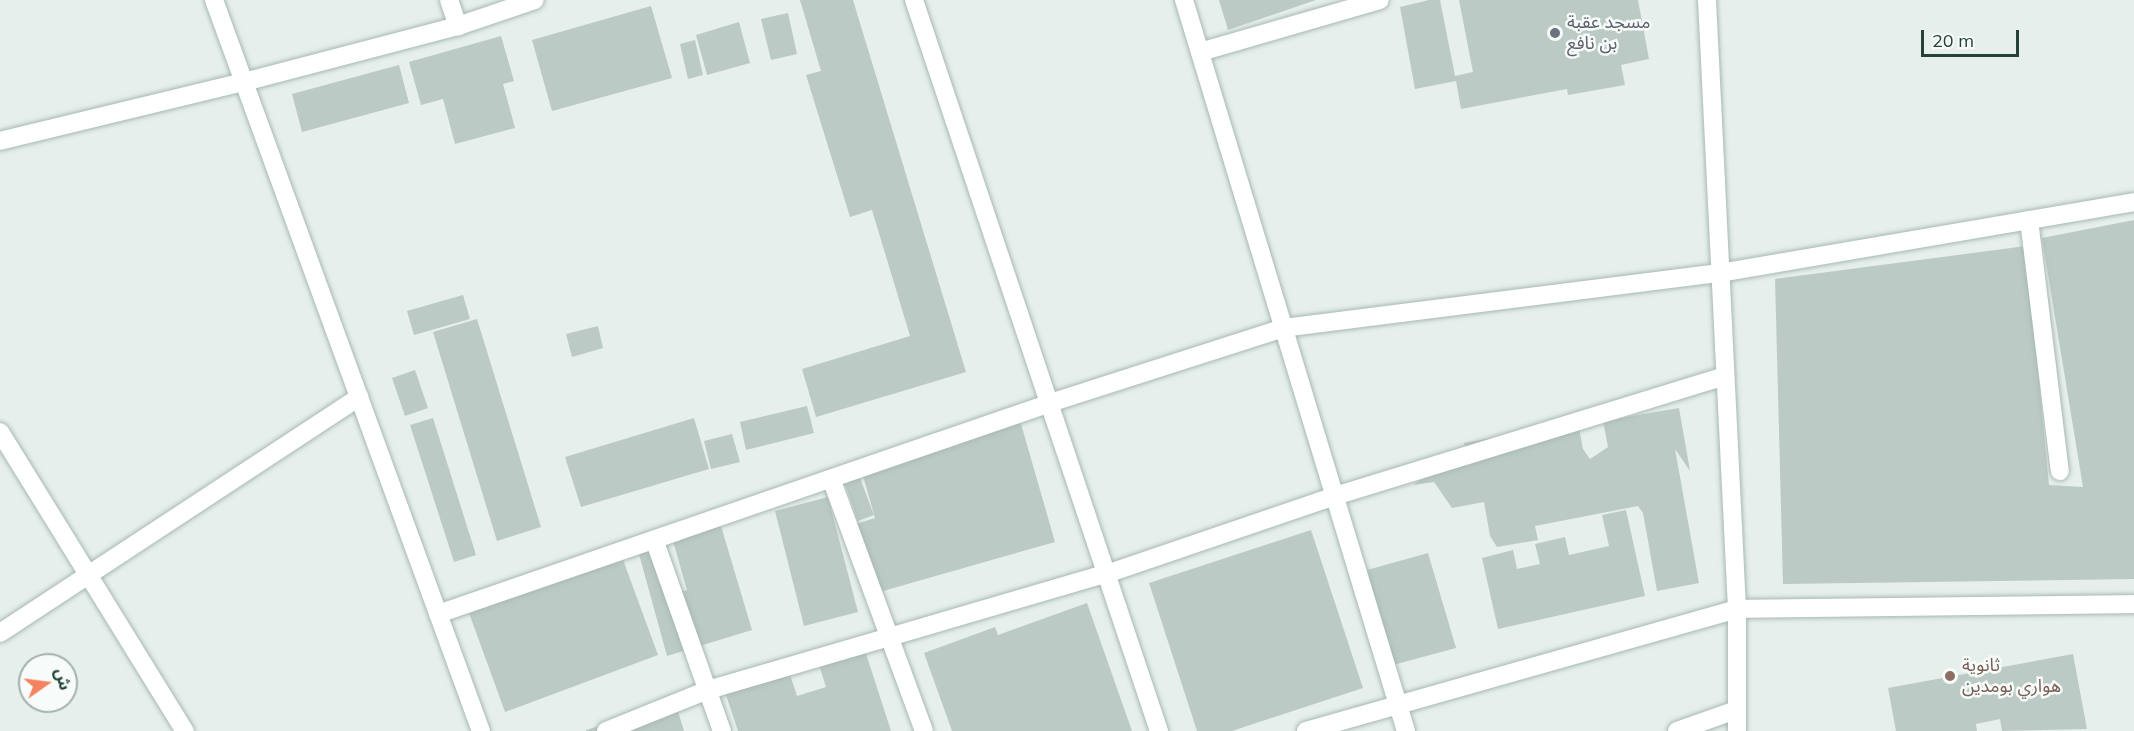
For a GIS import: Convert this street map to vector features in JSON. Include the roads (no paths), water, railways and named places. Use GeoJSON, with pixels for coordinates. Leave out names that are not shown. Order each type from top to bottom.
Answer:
{"type":"FeatureCollection","features":[{"type":"Feature","properties":{"kind":"street"},"geometry":{"type":"LineString","coordinates":[[214,0],[481,731]]}},
{"type":"Feature","properties":{"kind":"street"},"geometry":{"type":"LineString","coordinates":[[449,0],[458,26]]}},
{"type":"Feature","properties":{"kind":"street"},"geometry":{"type":"LineString","coordinates":[[0,141],[244,82],[458,26],[535,0]]}},
{"type":"Feature","properties":{"kind":"street"},"geometry":{"type":"LineString","coordinates":[[914,0],[1109,573],[1159,731]]}},
{"type":"Feature","properties":{"kind":"street"},"geometry":{"type":"LineString","coordinates":[[1184,0],[1406,731]]}},
{"type":"Feature","properties":{"kind":"street"},"geometry":{"type":"LineString","coordinates":[[1200,52],[1380,0]]}},
{"type":"Feature","properties":{"kind":"street"},"geometry":{"type":"LineString","coordinates":[[1707,0],[1737,609],[1737,731]]}},
{"type":"Feature","properties":{"kind":"street"},"geometry":{"type":"LineString","coordinates":[[438,614],[832,481],[1050,403],[1283,328],[1719,273],[2134,202]]}},
{"type":"Feature","properties":{"kind":"street"},"geometry":{"type":"LineString","coordinates":[[2029,220],[2060,471]]}},
{"type":"Feature","properties":{"kind":"street"},"geometry":{"type":"LineString","coordinates":[[606,731],[708,690],[1109,573],[1335,496],[1725,376]]}},
{"type":"Feature","properties":{"kind":"street"},"geometry":{"type":"LineString","coordinates":[[0,633],[359,397]]}},
{"type":"Feature","properties":{"kind":"street"},"geometry":{"type":"LineString","coordinates":[[0,432],[185,731]]}},
{"type":"Feature","properties":{"kind":"street"},"geometry":{"type":"LineString","coordinates":[[832,481],[924,731]]}},
{"type":"Feature","properties":{"kind":"street"},"geometry":{"type":"LineString","coordinates":[[655,542],[722,731]]}},
{"type":"Feature","properties":{"kind":"street"},"geometry":{"type":"LineString","coordinates":[[1306,731],[1398,707],[1737,609],[2134,604]]}},
{"type":"Feature","properties":{"kind":"street"},"geometry":{"type":"LineString","coordinates":[[1677,731],[1736,710]]}},
{"type":"Feature","properties":{"kind":"place","name":"مسجد عقبة بن نافع"},"geometry":{"type":"Point","coordinates":[1555,33]}},
{"type":"Feature","properties":{"kind":"place","name":"ثانوية هواري بومدين"},"geometry":{"type":"Point","coordinates":[1950,676]}}]}
